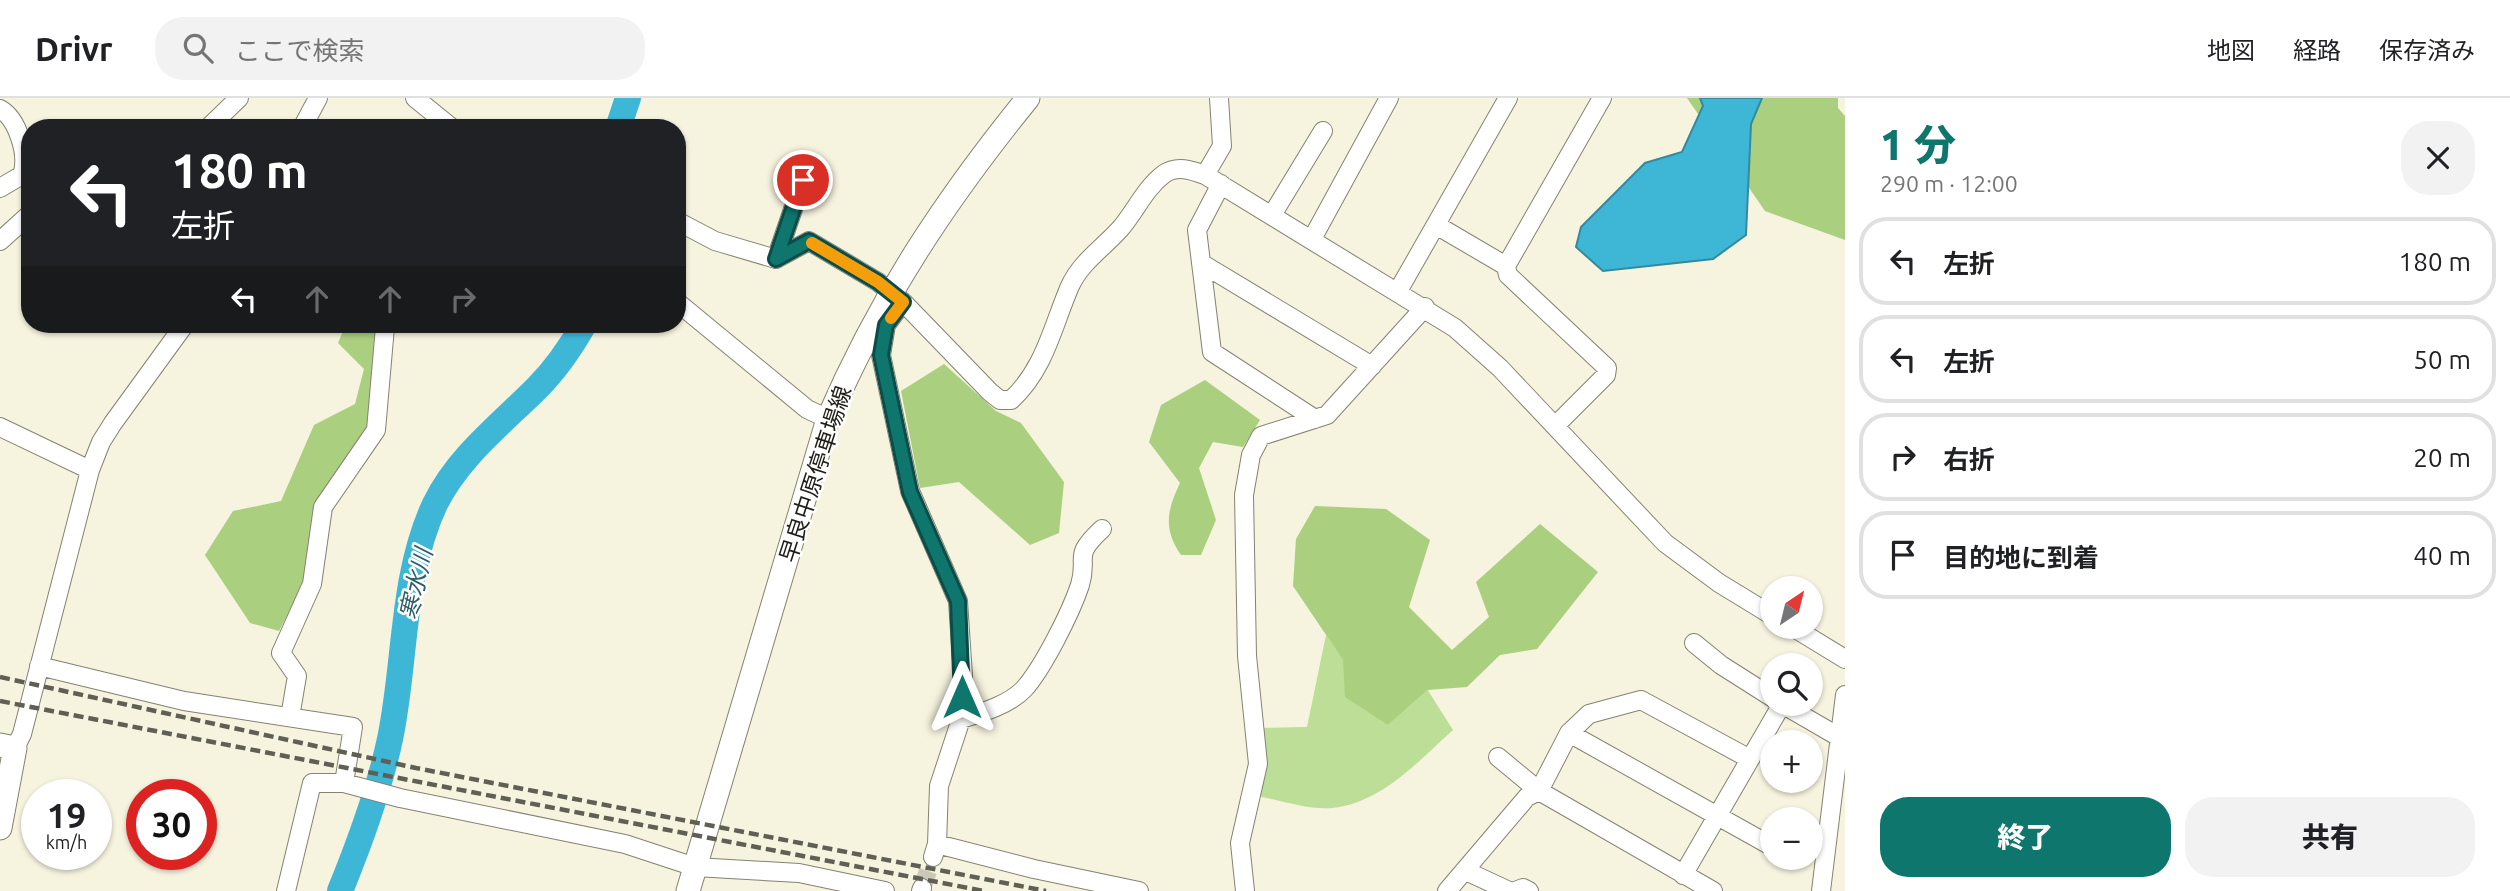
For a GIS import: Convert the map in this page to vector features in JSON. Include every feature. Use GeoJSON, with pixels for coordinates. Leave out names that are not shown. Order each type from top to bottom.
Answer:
{"type":"FeatureCollection","features":[{"type":"Feature","properties":{"kind":"main road","name":"早良中原停車場線"},"geometry":{"type":"LineString","coordinates":[[688,891],[828,419],[855,356],[896,297],[974,165],[1028,98]]}},
{"type":"Feature","properties":{"kind":"main road"},"geometry":{"type":"LineString","coordinates":[[0,828],[7,747]]}},
{"type":"Feature","properties":{"kind":"street"},"geometry":{"type":"LineString","coordinates":[[217,119],[239,98]]}},
{"type":"Feature","properties":{"kind":"street"},"geometry":{"type":"LineString","coordinates":[[307,119],[318,98]]}},
{"type":"Feature","properties":{"kind":"street"},"geometry":{"type":"LineString","coordinates":[[415,98],[441,119]]}},
{"type":"Feature","properties":{"kind":"street"},"geometry":{"type":"LineString","coordinates":[[1205,175],[1222,146],[1219,98]]}},
{"type":"Feature","properties":{"kind":"street"},"geometry":{"type":"LineString","coordinates":[[1312,239],[1389,98]]}},
{"type":"Feature","properties":{"kind":"street"},"geometry":{"type":"LineString","coordinates":[[1398,291],[1508,98]]}},
{"type":"Feature","properties":{"kind":"street"},"geometry":{"type":"LineString","coordinates":[[1555,426],[1606,375],[1608,368],[1508,275],[1506,266],[1602,98]]}},
{"type":"Feature","properties":{"kind":"street"},"geometry":{"type":"LineString","coordinates":[[0,109],[15,124],[21,150]]}},
{"type":"Feature","properties":{"kind":"street"},"geometry":{"type":"LineString","coordinates":[[1272,215],[1323,131]]}},
{"type":"Feature","properties":{"kind":"street"},"geometry":{"type":"LineString","coordinates":[[686,226],[715,240],[776,259],[809,241],[878,282],[990,392],[1000,400],[1011,400],[1022,390],[1050,344],[1071,285],[1086,261],[1119,230],[1148,190],[1165,173],[1178,169],[1205,175],[1425,307],[1477,346],[1665,543],[1719,583],[1760,607]]}},
{"type":"Feature","properties":{"kind":"street"},"geometry":{"type":"LineString","coordinates":[[0,188],[21,176]]}},
{"type":"Feature","properties":{"kind":"street"},"geometry":{"type":"LineString","coordinates":[[776,259],[803,180]]}},
{"type":"Feature","properties":{"kind":"street"},"geometry":{"type":"LineString","coordinates":[[1221,184],[1196,230],[1212,352],[1315,419]]}},
{"type":"Feature","properties":{"kind":"street"},"geometry":{"type":"LineString","coordinates":[[0,241],[21,222]]}},
{"type":"Feature","properties":{"kind":"street"},"geometry":{"type":"LineString","coordinates":[[1436,225],[1506,266]]}},
{"type":"Feature","properties":{"kind":"street"},"geometry":{"type":"LineString","coordinates":[[1201,263],[1371,366]]}},
{"type":"Feature","properties":{"kind":"street"},"geometry":{"type":"LineString","coordinates":[[896,297],[886,325],[881,355],[910,492],[958,601],[963,676],[961,719],[939,786],[935,851],[1139,891]]}},
{"type":"Feature","properties":{"kind":"street"},"geometry":{"type":"LineString","coordinates":[[1245,891],[1240,843],[1258,764],[1247,656],[1244,495],[1251,455],[1261,436],[1327,415],[1425,307]]}},
{"type":"Feature","properties":{"kind":"street"},"geometry":{"type":"LineString","coordinates":[[686,309],[807,409],[828,419]]}},
{"type":"Feature","properties":{"kind":"street"},"geometry":{"type":"LineString","coordinates":[[7,747],[22,734],[90,470],[101,442],[179,333]]}},
{"type":"Feature","properties":{"kind":"street"},"geometry":{"type":"LineString","coordinates":[[290,718],[297,676],[281,653],[312,583],[323,507],[376,430],[384,333]]}},
{"type":"Feature","properties":{"kind":"street"},"geometry":{"type":"LineString","coordinates":[[0,427],[90,470]]}},
{"type":"Feature","properties":{"kind":"street"},"geometry":{"type":"LineString","coordinates":[[961,719],[986,711],[1023,690],[1074,604],[1082,577],[1080,560],[1086,543],[1102,528]]}},
{"type":"Feature","properties":{"kind":"street"},"geometry":{"type":"LineString","coordinates":[[1812,639],[1845,659]]}},
{"type":"Feature","properties":{"kind":"street"},"geometry":{"type":"LineString","coordinates":[[1695,643],[1721,665],[1760,690]]}},
{"type":"Feature","properties":{"kind":"street"},"geometry":{"type":"LineString","coordinates":[[38,666],[184,701],[354,727],[344,783]]}},
{"type":"Feature","properties":{"kind":"street"},"geometry":{"type":"LineString","coordinates":[[1821,891],[1837,835],[1839,737],[1845,695]]}},
{"type":"Feature","properties":{"kind":"street"},"geometry":{"type":"LineString","coordinates":[[1447,891],[1527,797],[1539,791],[1569,733],[1589,713],[1641,700],[1750,759]]}},
{"type":"Feature","properties":{"kind":"street"},"geometry":{"type":"LineString","coordinates":[[1683,881],[1782,704],[1839,737]]}},
{"type":"Feature","properties":{"kind":"street"},"geometry":{"type":"LineString","coordinates":[[1569,733],[1760,840]]}},
{"type":"Feature","properties":{"kind":"street"},"geometry":{"type":"LineString","coordinates":[[1498,757],[1539,791],[1683,881],[1713,891]]}},
{"type":"Feature","properties":{"kind":"street"},"geometry":{"type":"LineString","coordinates":[[286,891],[312,783],[344,783],[400,799],[625,844],[695,867],[799,873],[885,891]]}},
{"type":"Feature","properties":{"kind":"street"},"geometry":{"type":"LineString","coordinates":[[1466,870],[1509,891]]}},
{"type":"Feature","properties":{"kind":"street"},"geometry":{"type":"LineString","coordinates":[[1516,891],[1524,888],[1529,891]]}},
{"type":"Feature","properties":{"kind":"green space"},"geometry":{"type":"Polygon","coordinates":[[[1687,98],[1838,98],[1838,108],[1845,116],[1845,240],[1765,211],[1687,98]]]}},
{"type":"Feature","properties":{"kind":"green space"},"geometry":{"type":"Polygon","coordinates":[[[342,333],[378,333],[368,426],[314,507],[304,583],[279,631],[250,623],[205,555],[233,511],[281,501],[314,425],[355,404],[364,369],[338,343],[342,333]]]}},
{"type":"Feature","properties":{"kind":"green space"},"geometry":{"type":"Polygon","coordinates":[[[944,364],[996,411],[1021,423],[1064,482],[1059,533],[1030,545],[959,482],[920,488],[901,391],[944,364]]]}},
{"type":"Feature","properties":{"kind":"green space"},"geometry":{"type":"Polygon","coordinates":[[[1205,380],[1260,420],[1243,447],[1213,442],[1199,468],[1216,520],[1201,555],[1181,555],[1169,528],[1172,502],[1180,483],[1149,442],[1161,405],[1205,380]]]}},
{"type":"Feature","properties":{"kind":"green space"},"geometry":{"type":"Polygon","coordinates":[[[1315,506],[1386,509],[1430,540],[1409,607],[1452,650],[1489,617],[1476,582],[1540,524],[1598,572],[1537,649],[1500,655],[1467,687],[1427,690],[1388,725],[1345,697],[1343,660],[1293,586],[1296,539],[1315,506]]]}},
{"type":"Feature","properties":{"kind":"green space"},"geometry":{"type":"Polygon","coordinates":[[[1326,635],[1388,725],[1427,689],[1453,730],[1398,779],[1367,798],[1350,804],[1314,808],[1257,796],[1261,728],[1307,727],[1326,635]]]}},
{"type":"Feature","properties":{"kind":"water"},"geometry":{"type":"Polygon","coordinates":[[[1700,98],[1762,98],[1751,124],[1746,235],[1713,259],[1603,271],[1576,247],[1581,227],[1645,163],[1682,152],[1703,106],[1700,98]]]}},
{"type":"Feature","properties":{"kind":"waterway","name":"寒水川"},"geometry":{"type":"LineString","coordinates":[[621,119],[628,98]]}},
{"type":"Feature","properties":{"kind":"waterway","name":"寒水川"},"geometry":{"type":"LineString","coordinates":[[340,891],[386,758],[395,710],[410,590],[424,532],[435,504],[468,456],[551,373],[578,333]]}},
{"type":"Feature","properties":{"kind":"tunnel"},"geometry":{"type":"LineString","coordinates":[[922,888],[933,857]]}},
{"type":"Feature","properties":{"kind":"railway"},"geometry":{"type":"LineString","coordinates":[[0,677],[416,768],[1046,891]]}},
{"type":"Feature","properties":{"kind":"railway"},"geometry":{"type":"LineString","coordinates":[[0,701],[984,891]]}},
{"type":"Feature","properties":{"kind":"slow traffic"},"geometry":{"type":"LineString","coordinates":[[812,243],[878,282],[903,302],[891,318]]}},
{"type":"Feature","properties":{"kind":"route"},"geometry":{"type":"LineString","coordinates":[[803,180],[776,259],[809,241],[878,282],[903,302],[886,325],[881,355],[910,492],[958,601],[962,697]]}}]}
